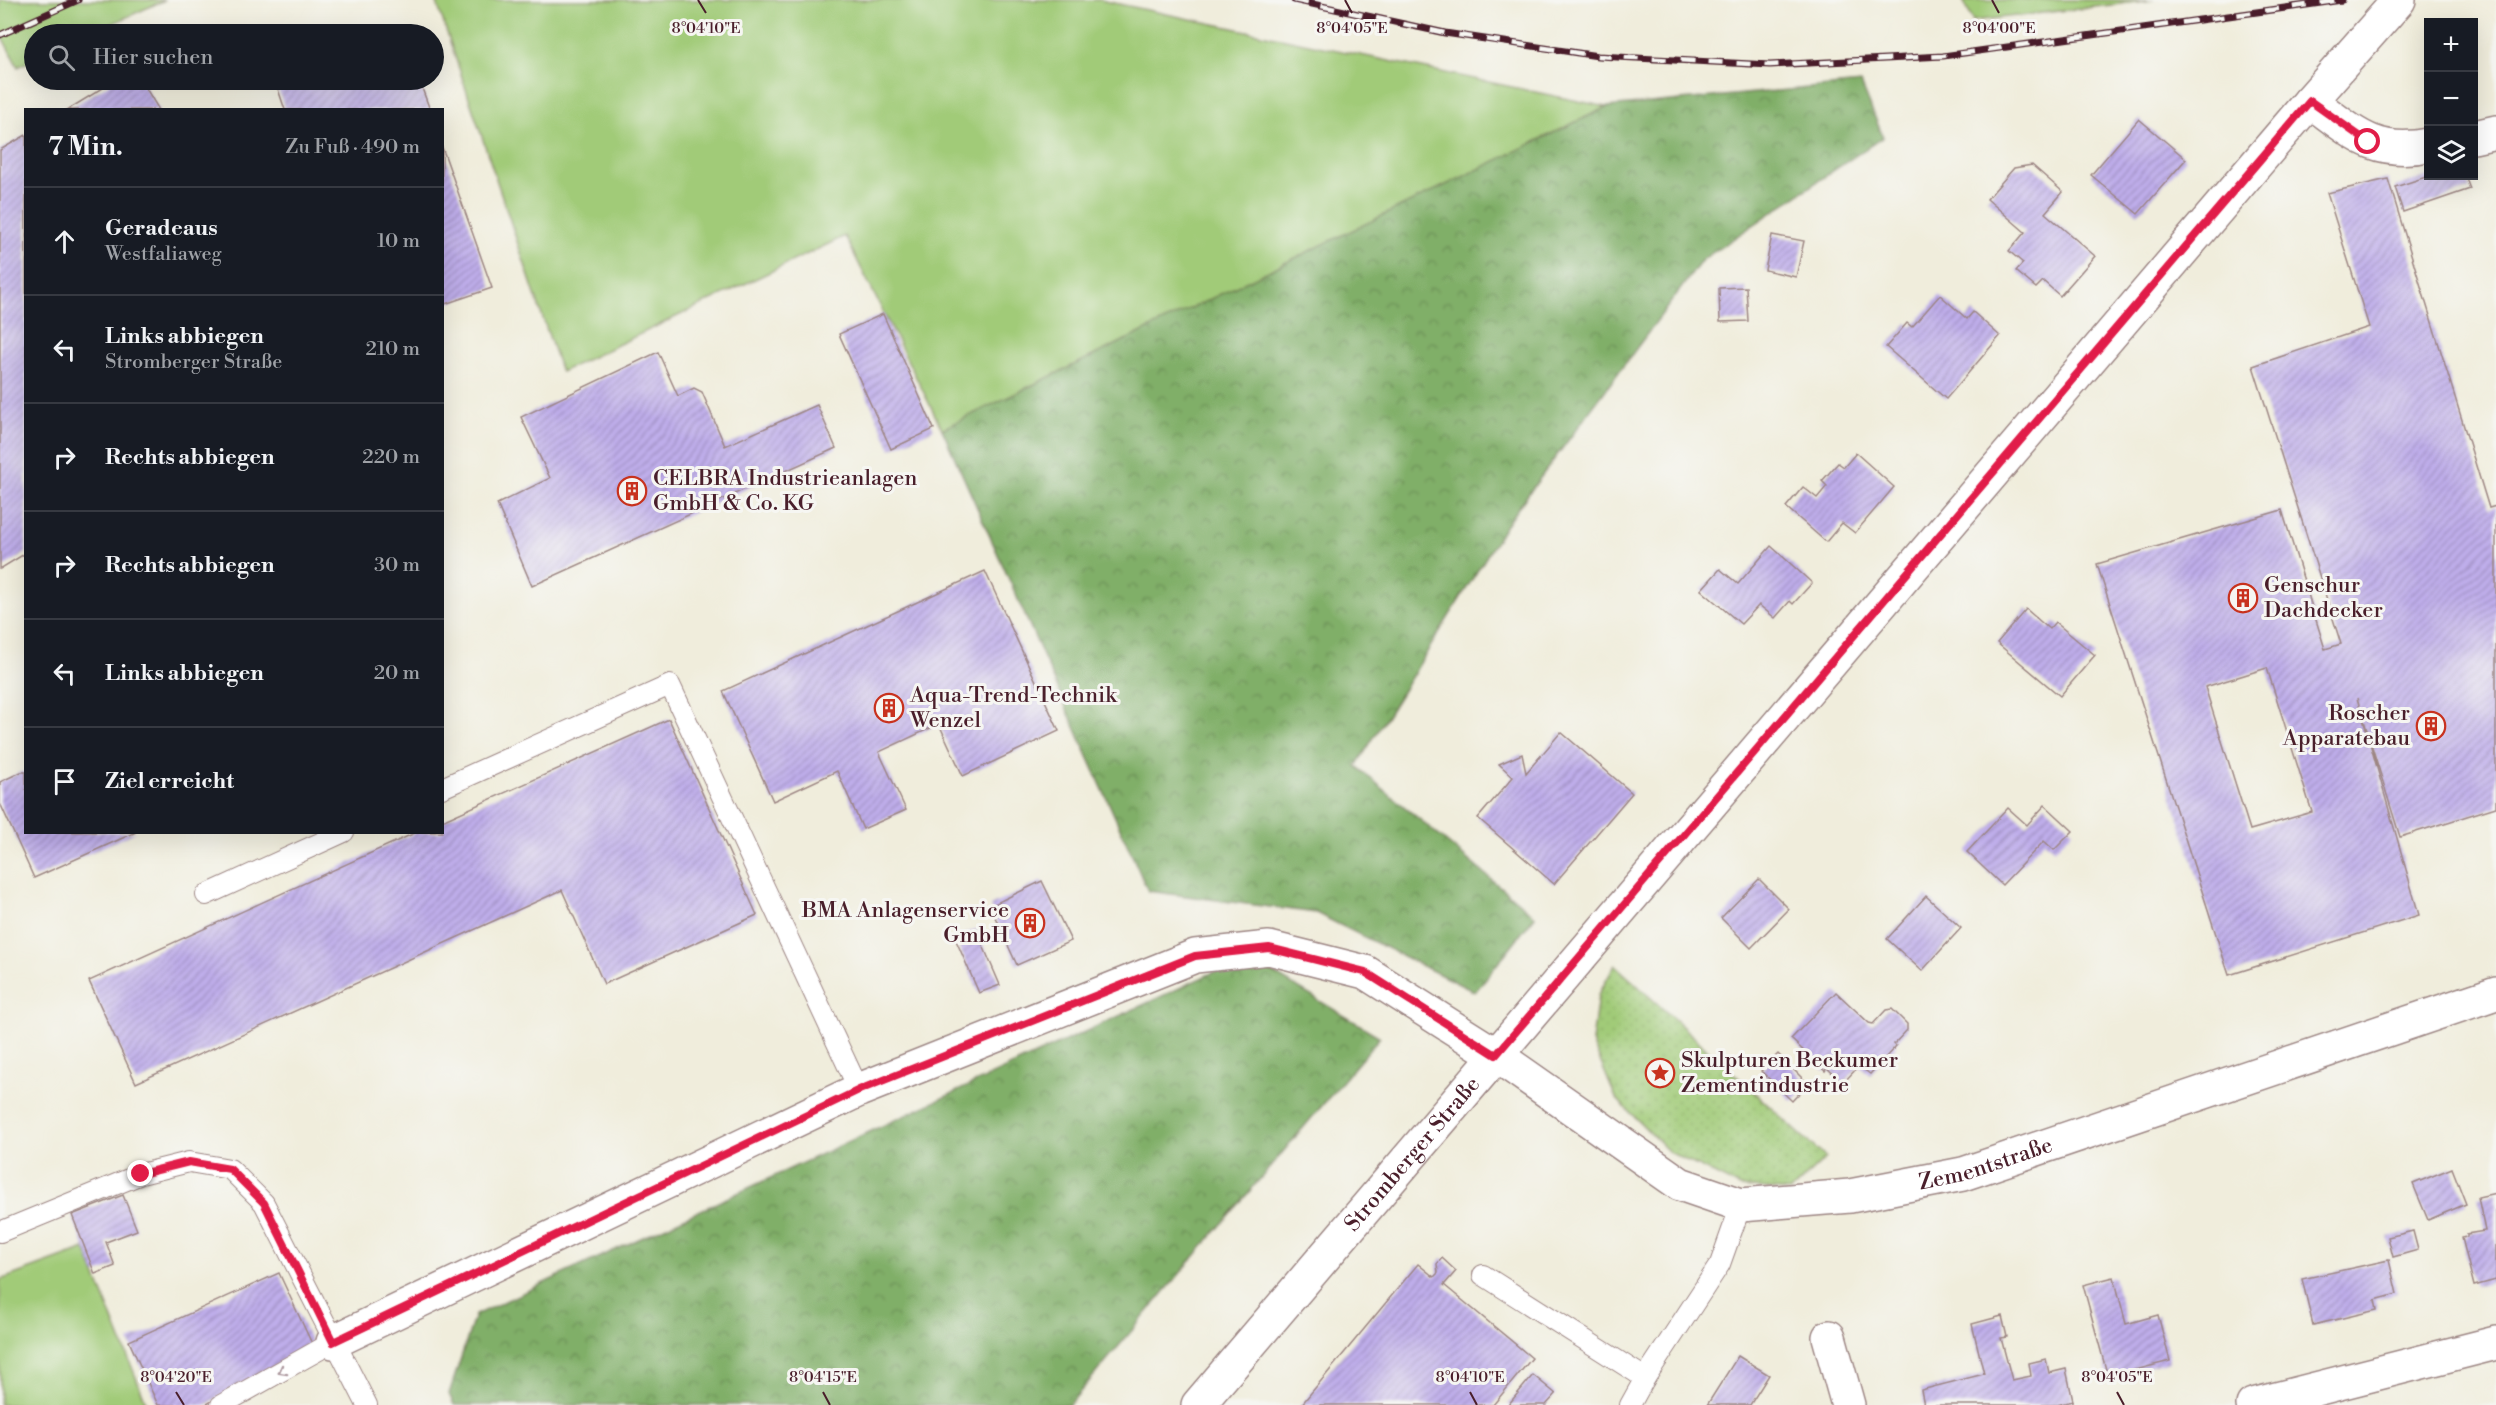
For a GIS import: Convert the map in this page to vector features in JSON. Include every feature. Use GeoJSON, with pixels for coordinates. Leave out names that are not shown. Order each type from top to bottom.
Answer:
{"type":"FeatureCollection","features":[{"type":"Feature","properties":{"kind":"street","name":"Stromberger Straße"},"geometry":{"type":"LineString","coordinates":[[1198,1405],[2310,101],[2399,0]]}},
{"type":"Feature","properties":{"kind":"street"},"geometry":{"type":"LineString","coordinates":[[2310,101],[2368,142],[2407,149],[2424,146]]}},
{"type":"Feature","properties":{"kind":"street"},"geometry":{"type":"LineString","coordinates":[[2478,135],[2496,132]]}},
{"type":"Feature","properties":{"kind":"street","name":"Zementstraße"},"geometry":{"type":"LineString","coordinates":[[333,1342],[859,1090],[1195,956],[1269,948],[1365,972],[1496,1055],[1680,1184],[1741,1205],[1850,1196],[1964,1174],[2496,993]]}},
{"type":"Feature","properties":{"kind":"street"},"geometry":{"type":"LineString","coordinates":[[1829,1337],[1848,1405]]}},
{"type":"Feature","properties":{"kind":"street"},"geometry":{"type":"LineString","coordinates":[[2253,1405],[2496,1343]]}},
{"type":"Feature","properties":{"kind":"lane"},"geometry":{"type":"LineString","coordinates":[[444,787],[670,685],[859,1090]]}},
{"type":"Feature","properties":{"kind":"lane"},"geometry":{"type":"LineString","coordinates":[[207,895],[340,834]]}},
{"type":"Feature","properties":{"kind":"lane"},"geometry":{"type":"LineString","coordinates":[[0,1232],[141,1174],[189,1162],[230,1169],[264,1203],[367,1405]]}},
{"type":"Feature","properties":{"kind":"lane"},"geometry":{"type":"LineString","coordinates":[[1632,1404],[1645,1378],[1720,1264],[1741,1205]]}},
{"type":"Feature","properties":{"kind":"lane"},"geometry":{"type":"LineString","coordinates":[[1483,1275],[1645,1378]]}},
{"type":"Feature","properties":{"kind":"lane"},"geometry":{"type":"LineString","coordinates":[[221,1405],[333,1342]]}},
{"type":"Feature","properties":{"kind":"green space"},"geometry":{"type":"Polygon","coordinates":[[[0,0],[165,0],[111,24],[24,24],[24,64],[18,67],[0,33],[0,0]]]}},
{"type":"Feature","properties":{"kind":"green space"},"geometry":{"type":"Polygon","coordinates":[[[436,0],[1100,0],[1607,107],[942,429],[845,236],[561,372],[436,0]]]}},
{"type":"Feature","properties":{"kind":"green space"},"geometry":{"type":"Polygon","coordinates":[[[1963,0],[2154,0],[1973,21],[1963,0]]]}},
{"type":"Feature","properties":{"kind":"green space"},"geometry":{"type":"Polygon","coordinates":[[[1861,83],[1883,137],[1702,260],[1509,520],[1356,766],[1535,916],[1475,992],[1316,913],[1148,891],[942,429],[1607,107],[1861,83]]]}},
{"type":"Feature","properties":{"kind":"green space"},"geometry":{"type":"Polygon","coordinates":[[[1246,957],[1380,1037],[1069,1405],[454,1405],[449,1394],[475,1315],[1246,957]]]}},
{"type":"Feature","properties":{"kind":"green space"},"geometry":{"type":"Polygon","coordinates":[[[1615,965],[1826,1158],[1791,1191],[1740,1187],[1669,1152],[1616,1098],[1592,1042],[1598,995],[1615,965]]]}},
{"type":"Feature","properties":{"kind":"green space"},"geometry":{"type":"Polygon","coordinates":[[[85,1249],[147,1405],[0,1405],[0,1280],[85,1249]]]}},
{"type":"Feature","properties":{"kind":"building"},"geometry":{"type":"Polygon","coordinates":[[[100,90],[147,90],[158,108],[70,108],[100,90]]]}},
{"type":"Feature","properties":{"kind":"building"},"geometry":{"type":"Polygon","coordinates":[[[278,90],[423,90],[429,108],[284,108],[278,90]]]}},
{"type":"Feature","properties":{"kind":"building"},"geometry":{"type":"Polygon","coordinates":[[[2139,119],[2186,159],[2138,214],[2091,175],[2139,119]]]}},
{"type":"Feature","properties":{"kind":"building"},"geometry":{"type":"Polygon","coordinates":[[[24,136],[24,554],[0,569],[0,150],[24,136]]]}},
{"type":"Feature","properties":{"kind":"building"},"geometry":{"type":"Polygon","coordinates":[[[444,153],[492,288],[444,304],[444,153]]]}},
{"type":"Feature","properties":{"kind":"building"},"geometry":{"type":"Polygon","coordinates":[[[2032,165],[2063,192],[2045,213],[2095,256],[2060,296],[2043,281],[2036,288],[2016,271],[2023,263],[2009,251],[2025,232],[1987,199],[2014,168],[2032,165]]]}},
{"type":"Feature","properties":{"kind":"building"},"geometry":{"type":"Polygon","coordinates":[[[2424,178],[2424,180],[2467,180],[2470,189],[2403,212],[2395,187],[2424,178]]]}},
{"type":"Feature","properties":{"kind":"building"},"geometry":{"type":"Polygon","coordinates":[[[2388,179],[2489,508],[2496,506],[2496,807],[2400,837],[2357,698],[2419,915],[2229,975],[2097,564],[2282,510],[2325,649],[2341,644],[2253,366],[2369,327],[2327,193],[2388,179]],[[2267,668],[2205,687],[2250,830],[2312,812],[2267,668]]]}},
{"type":"Feature","properties":{"kind":"building"},"geometry":{"type":"Polygon","coordinates":[[[1772,235],[1804,241],[1796,277],[1765,270],[1772,235]]]}},
{"type":"Feature","properties":{"kind":"building"},"geometry":{"type":"Polygon","coordinates":[[[1746,287],[1748,321],[1720,322],[1719,288],[1746,287]]]}},
{"type":"Feature","properties":{"kind":"building"},"geometry":{"type":"Polygon","coordinates":[[[1940,295],[1967,319],[1973,312],[2000,336],[1946,399],[1886,347],[1907,323],[1912,327],[1940,295]]]}},
{"type":"Feature","properties":{"kind":"building"},"geometry":{"type":"Polygon","coordinates":[[[883,314],[934,429],[891,449],[839,334],[883,314]]]}},
{"type":"Feature","properties":{"kind":"building","name":"CELBRA Industrieanlagen GmbH & Co. KG"},"geometry":{"type":"Polygon","coordinates":[[[658,352],[678,396],[694,388],[702,392],[725,446],[817,405],[836,448],[532,586],[497,504],[550,478],[521,417],[658,352]]]}},
{"type":"Feature","properties":{"kind":"building"},"geometry":{"type":"Polygon","coordinates":[[[1856,453],[1894,487],[1855,533],[1842,523],[1826,542],[1786,507],[1803,487],[1817,498],[1827,486],[1822,481],[1838,463],[1844,467],[1856,453]]]}},
{"type":"Feature","properties":{"kind":"building"},"geometry":{"type":"Polygon","coordinates":[[[1771,546],[1812,583],[1793,604],[1790,601],[1775,618],[1759,605],[1741,624],[1701,590],[1720,569],[1738,584],[1771,546]]]}},
{"type":"Feature","properties":{"kind":"building","name":"Aqua-Trend-Technik Wenzel"},"geometry":{"type":"Polygon","coordinates":[[[985,571],[1059,731],[963,776],[939,724],[879,752],[906,810],[863,829],[837,771],[773,801],[723,691],[985,571]]]}},
{"type":"Feature","properties":{"kind":"building"},"geometry":{"type":"Polygon","coordinates":[[[2026,609],[2049,629],[2055,622],[2095,655],[2060,696],[1997,643],[2026,609]]]}},
{"type":"Feature","properties":{"kind":"building"},"geometry":{"type":"Polygon","coordinates":[[[669,719],[757,915],[604,984],[562,890],[136,1083],[89,981],[413,834],[444,834],[444,820],[669,719]]]}},
{"type":"Feature","properties":{"kind":"building"},"geometry":{"type":"Polygon","coordinates":[[[1561,732],[1632,793],[1554,884],[1478,818],[1513,777],[1499,764],[1522,754],[1526,773],[1561,732]]]}},
{"type":"Feature","properties":{"kind":"building"},"geometry":{"type":"Polygon","coordinates":[[[24,772],[24,834],[132,834],[34,878],[0,803],[0,782],[24,772]]]}},
{"type":"Feature","properties":{"kind":"building"},"geometry":{"type":"Polygon","coordinates":[[[2045,805],[2073,831],[2054,850],[2044,841],[2002,885],[1967,852],[2008,808],[2027,825],[2045,805]]]}},
{"type":"Feature","properties":{"kind":"building"},"geometry":{"type":"Polygon","coordinates":[[[1759,879],[1789,909],[1751,948],[1721,918],[1759,879]]]}},
{"type":"Feature","properties":{"kind":"building","name":"BMA Anlagenservice GmbH"},"geometry":{"type":"Polygon","coordinates":[[[1042,881],[1071,941],[1017,965],[990,906],[1042,881]]]}},
{"type":"Feature","properties":{"kind":"building"},"geometry":{"type":"Polygon","coordinates":[[[1926,896],[1961,928],[1922,971],[1887,939],[1926,896]]]}},
{"type":"Feature","properties":{"kind":"building"},"geometry":{"type":"Polygon","coordinates":[[[976,929],[1000,985],[979,993],[955,938],[976,929]]]}},
{"type":"Feature","properties":{"kind":"building"},"geometry":{"type":"Polygon","coordinates":[[[1836,992],[1869,1023],[1873,1024],[1886,1010],[1892,1009],[1907,1024],[1907,1030],[1894,1044],[1896,1046],[1870,1074],[1859,1066],[1843,1083],[1827,1068],[1825,1071],[1791,1039],[1836,992]]]}},
{"type":"Feature","properties":{"kind":"building"},"geometry":{"type":"Polygon","coordinates":[[[1778,1054],[1808,1084],[1792,1101],[1761,1071],[1778,1054]]]}},
{"type":"Feature","properties":{"kind":"building"},"geometry":{"type":"Polygon","coordinates":[[[2452,1168],[2466,1204],[2428,1220],[2413,1184],[2452,1168]]]}},
{"type":"Feature","properties":{"kind":"building"},"geometry":{"type":"Polygon","coordinates":[[[2496,1193],[2496,1280],[2474,1286],[2462,1238],[2467,1237],[2467,1234],[2485,1231],[2478,1197],[2496,1193]]]}},
{"type":"Feature","properties":{"kind":"building"},"geometry":{"type":"Polygon","coordinates":[[[123,1195],[137,1230],[106,1242],[115,1266],[95,1274],[72,1215],[123,1195]]]}},
{"type":"Feature","properties":{"kind":"building"},"geometry":{"type":"Polygon","coordinates":[[[2413,1231],[2418,1250],[2393,1257],[2388,1237],[2413,1231]]]}},
{"type":"Feature","properties":{"kind":"building"},"geometry":{"type":"Polygon","coordinates":[[[1442,1258],[1456,1271],[1444,1285],[1532,1358],[1493,1405],[1301,1405],[1418,1264],[1434,1277],[1438,1273],[1437,1264],[1442,1258]]]}},
{"type":"Feature","properties":{"kind":"building"},"geometry":{"type":"Polygon","coordinates":[[[2389,1260],[2397,1294],[2375,1300],[2377,1310],[2313,1325],[2302,1279],[2389,1260]]]}},
{"type":"Feature","properties":{"kind":"building"},"geometry":{"type":"Polygon","coordinates":[[[279,1273],[313,1346],[205,1405],[158,1405],[129,1341],[279,1273]]]}},
{"type":"Feature","properties":{"kind":"building"},"geometry":{"type":"Polygon","coordinates":[[[2114,1277],[2126,1324],[2158,1315],[2170,1361],[2108,1377],[2083,1285],[2114,1277]]]}},
{"type":"Feature","properties":{"kind":"building"},"geometry":{"type":"Polygon","coordinates":[[[2002,1316],[2007,1337],[2001,1338],[2012,1380],[2031,1376],[2029,1363],[2046,1359],[2049,1373],[2066,1369],[2073,1401],[2057,1405],[1924,1405],[1921,1390],[1984,1374],[1972,1324],[2002,1316]]]}},
{"type":"Feature","properties":{"kind":"building"},"geometry":{"type":"Polygon","coordinates":[[[1738,1356],[1769,1375],[1750,1405],[1707,1405],[1738,1356]]]}},
{"type":"Feature","properties":{"kind":"building"},"geometry":{"type":"Polygon","coordinates":[[[1533,1375],[1556,1394],[1546,1405],[1508,1405],[1533,1375]]]}},
{"type":"Feature","properties":{"kind":"railway"},"geometry":{"type":"LineString","coordinates":[[25,24],[78,0]]}},
{"type":"Feature","properties":{"kind":"railway"},"geometry":{"type":"LineString","coordinates":[[1294,0],[1445,33],[1598,56],[1770,65],[1943,56],[2342,0]]}},
{"type":"Feature","properties":{"kind":"railway"},"geometry":{"type":"LineString","coordinates":[[0,35],[24,24]]}},
{"type":"Feature","properties":{"kind":"place","name":"CELBRA Industrieanlagen GmbH & Co. KG"},"geometry":{"type":"Point","coordinates":[632,491]}},
{"type":"Feature","properties":{"kind":"place","name":"Genschur Dachdecker"},"geometry":{"type":"Point","coordinates":[2243,598]}},
{"type":"Feature","properties":{"kind":"place","name":"Aqua-Trend-Technik Wenzel"},"geometry":{"type":"Point","coordinates":[889,708]}},
{"type":"Feature","properties":{"kind":"place","name":"Roscher Apparatebau"},"geometry":{"type":"Point","coordinates":[2431,726]}},
{"type":"Feature","properties":{"kind":"place","name":"BMA Anlagenservice GmbH"},"geometry":{"type":"Point","coordinates":[1030,923]}},
{"type":"Feature","properties":{"kind":"place","name":"Skulpturen Beckumer Zementindustrie"},"geometry":{"type":"Point","coordinates":[1660,1073]}},
{"type":"Feature","properties":{"kind":"route"},"geometry":{"type":"LineString","coordinates":[[141,1174],[189,1162],[230,1169],[264,1203],[333,1342],[859,1090],[1195,956],[1269,948],[1365,972],[1496,1055],[2310,101],[2368,142]]}}]}
